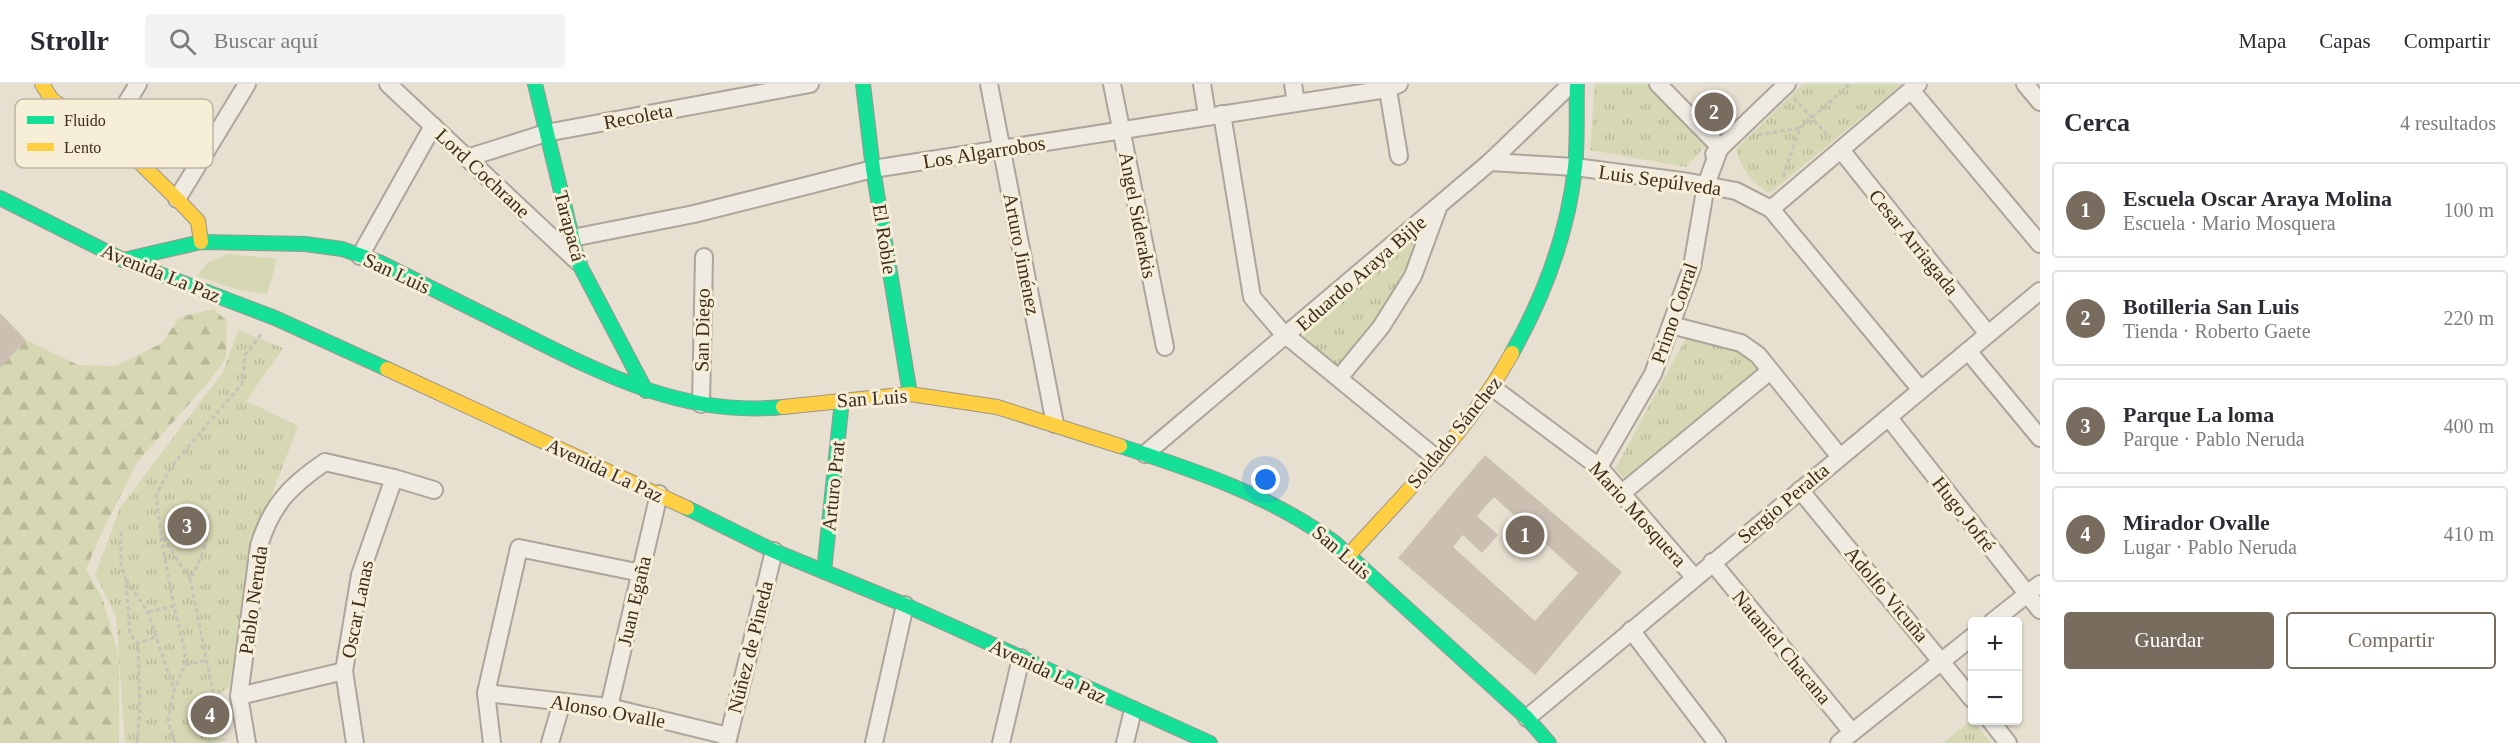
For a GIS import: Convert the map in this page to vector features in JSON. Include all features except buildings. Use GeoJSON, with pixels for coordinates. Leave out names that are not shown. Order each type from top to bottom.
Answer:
{"type":"FeatureCollection","features":[{"type":"Feature","properties":{"kind":"street"},"geometry":{"type":"LineString","coordinates":[[42,84],[51,99]]}},
{"type":"Feature","properties":{"kind":"street"},"geometry":{"type":"LineString","coordinates":[[129,99],[138,84]]}},
{"type":"Feature","properties":{"kind":"street"},"geometry":{"type":"LineString","coordinates":[[213,139],[246,84]]}},
{"type":"Feature","properties":{"kind":"street","name":"Lord Cochrane"},"geometry":{"type":"LineString","coordinates":[[388,84],[578,262]]}},
{"type":"Feature","properties":{"kind":"street","name":"Tarapacá"},"geometry":{"type":"LineString","coordinates":[[535,84],[578,262],[646,391]]}},
{"type":"Feature","properties":{"kind":"street","name":"Recoleta"},"geometry":{"type":"LineString","coordinates":[[467,158],[546,133],[810,84]]}},
{"type":"Feature","properties":{"kind":"street","name":"El Roble"},"geometry":{"type":"LineString","coordinates":[[863,84],[873,169],[910,394]]}},
{"type":"Feature","properties":{"kind":"street","name":"Arturo Jiménez"},"geometry":{"type":"LineString","coordinates":[[989,84],[1055,424]]}},
{"type":"Feature","properties":{"kind":"street","name":"Angel Siderakis"},"geometry":{"type":"LineString","coordinates":[[1112,84],[1165,347]]}},
{"type":"Feature","properties":{"kind":"street"},"geometry":{"type":"LineString","coordinates":[[1202,84],[1215,115],[1252,297],[1287,336],[1436,458]]}},
{"type":"Feature","properties":{"kind":"street"},"geometry":{"type":"LineString","coordinates":[[1293,84],[1296,102]]}},
{"type":"Feature","properties":{"kind":"street","name":"Eduardo Araya Bijle"},"geometry":{"type":"LineString","coordinates":[[1145,454],[1490,162],[1570,84]]}},
{"type":"Feature","properties":{"kind":"street","name":"Soldado Sánchez"},"geometry":{"type":"LineString","coordinates":[[1348,556],[1436,458],[1493,388],[1532,318],[1561,242],[1575,167],[1577,84]]}},
{"type":"Feature","properties":{"kind":"street"},"geometry":{"type":"LineString","coordinates":[[1658,84],[1723,144]]}},
{"type":"Feature","properties":{"kind":"street"},"geometry":{"type":"LineString","coordinates":[[2025,84],[2040,102]]}},
{"type":"Feature","properties":{"kind":"street"},"geometry":{"type":"LineString","coordinates":[[1697,184],[1723,144],[1785,85]]}},
{"type":"Feature","properties":{"kind":"street"},"geometry":{"type":"LineString","coordinates":[[1391,86],[1399,156]]}},
{"type":"Feature","properties":{"kind":"street","name":"Los Algarrobos"},"geometry":{"type":"LineString","coordinates":[[572,238],[693,214],[873,169],[1391,86]]}},
{"type":"Feature","properties":{"kind":"street"},"geometry":{"type":"LineString","coordinates":[[1771,209],[1915,87],[2040,244]]}},
{"type":"Feature","properties":{"kind":"street"},"geometry":{"type":"LineString","coordinates":[[360,256],[433,126]]}},
{"type":"Feature","properties":{"kind":"street","name":"Cesar Arriagada"},"geometry":{"type":"LineString","coordinates":[[1841,150],[1988,334]]}},
{"type":"Feature","properties":{"kind":"street","name":"Luis Sepúlveda"},"geometry":{"type":"LineString","coordinates":[[1490,162],[1575,167],[1697,184],[1736,191],[1771,209],[1921,390]]}},
{"type":"Feature","properties":{"kind":"street"},"geometry":{"type":"LineString","coordinates":[[146,168],[198,221],[201,242]]}},
{"type":"Feature","properties":{"kind":"street"},"geometry":{"type":"LineString","coordinates":[[177,198],[195,168]]}},
{"type":"Feature","properties":{"kind":"street","name":"Primo Corral"},"geometry":{"type":"LineString","coordinates":[[1599,466],[1623,429],[1653,374],[1692,267],[1697,184]]}},
{"type":"Feature","properties":{"kind":"street","name":"Avenida La Paz"},"geometry":{"type":"LineString","coordinates":[[0,198],[123,260],[275,318],[659,494],[774,551],[906,605],[1210,743]]}},
{"type":"Feature","properties":{"kind":"street"},"geometry":{"type":"LineString","coordinates":[[1339,378],[1381,327],[1413,276],[1438,207]]}},
{"type":"Feature","properties":{"kind":"street","name":"San Luis"},"geometry":{"type":"LineString","coordinates":[[123,260],[201,242],[305,244],[342,249],[380,262],[606,376],[646,391],[714,407],[766,409],[910,394],[996,407],[1145,454],[1273,503],[1307,522],[1348,556],[1527,718],[1549,743]]}},
{"type":"Feature","properties":{"kind":"street","name":"San Diego"},"geometry":{"type":"LineString","coordinates":[[701,404],[704,257]]}},
{"type":"Feature","properties":{"kind":"street","name":"Sergio Peralta"},"geometry":{"type":"LineString","coordinates":[[1527,718],[2040,291]]}},
{"type":"Feature","properties":{"kind":"street"},"geometry":{"type":"LineString","coordinates":[[1671,326],[1741,343],[1758,356],[1840,457]]}},
{"type":"Feature","properties":{"kind":"street"},"geometry":{"type":"LineString","coordinates":[[1968,351],[2040,438]]}},
{"type":"Feature","properties":{"kind":"street"},"geometry":{"type":"LineString","coordinates":[[1622,493],[1770,371]]}},
{"type":"Feature","properties":{"kind":"street","name":"Mario Mosquera"},"geometry":{"type":"LineString","coordinates":[[1493,388],[1599,466],[1695,577]]}},
{"type":"Feature","properties":{"kind":"street","name":"Arturo Prat"},"geometry":{"type":"LineString","coordinates":[[825,572],[842,400]]}},
{"type":"Feature","properties":{"kind":"street","name":"Hugo Jofré"},"geometry":{"type":"LineString","coordinates":[[1889,418],[2034,589],[2040,610]]}},
{"type":"Feature","properties":{"kind":"street","name":"Pablo Neruda"},"geometry":{"type":"LineString","coordinates":[[247,743],[239,696],[259,546],[265,525],[284,494],[299,479],[325,462],[434,490]]}},
{"type":"Feature","properties":{"kind":"street","name":"Oscar Lanas"},"geometry":{"type":"LineString","coordinates":[[355,743],[345,671],[360,575],[394,478]]}},
{"type":"Feature","properties":{"kind":"street","name":"Adolfo Vicuña"},"geometry":{"type":"LineString","coordinates":[[1800,490],[1968,694]]}},
{"type":"Feature","properties":{"kind":"street","name":"Juan Egaña"},"geometry":{"type":"LineString","coordinates":[[609,707],[659,494]]}},
{"type":"Feature","properties":{"kind":"street"},"geometry":{"type":"LineString","coordinates":[[492,743],[486,693],[519,548],[640,573]]}},
{"type":"Feature","properties":{"kind":"street","name":"Núñez de Pineda"},"geometry":{"type":"LineString","coordinates":[[728,740],[774,551]]}},
{"type":"Feature","properties":{"kind":"street","name":"Nataniel Chacana"},"geometry":{"type":"LineString","coordinates":[[1712,562],[1852,732]]}},
{"type":"Feature","properties":{"kind":"street"},"geometry":{"type":"LineString","coordinates":[[1997,617],[2034,589]]}},
{"type":"Feature","properties":{"kind":"street"},"geometry":{"type":"LineString","coordinates":[[874,743],[906,605]]}},
{"type":"Feature","properties":{"kind":"street"},"geometry":{"type":"LineString","coordinates":[[1631,630],[1717,743]]}},
{"type":"Feature","properties":{"kind":"street"},"geometry":{"type":"LineString","coordinates":[[1839,743],[1968,640]]}},
{"type":"Feature","properties":{"kind":"street"},"geometry":{"type":"LineString","coordinates":[[1000,743],[1021,658]]}},
{"type":"Feature","properties":{"kind":"street"},"geometry":{"type":"LineString","coordinates":[[239,696],[345,671]]}},
{"type":"Feature","properties":{"kind":"street","name":"Alonso Ovalle"},"geometry":{"type":"LineString","coordinates":[[486,693],[609,707],[728,740]]}},
{"type":"Feature","properties":{"kind":"street"},"geometry":{"type":"LineString","coordinates":[[550,743],[562,702]]}},
{"type":"Feature","properties":{"kind":"street"},"geometry":{"type":"LineString","coordinates":[[1125,743],[1133,710]]}},
{"type":"Feature","properties":{"kind":"street"},"geometry":{"type":"LineString","coordinates":[[1994,725],[2008,743]]}},
{"type":"Feature","properties":{"kind":"path"},"geometry":{"type":"LineString","coordinates":[[1782,179],[1800,128],[1850,84]]}},
{"type":"Feature","properties":{"kind":"path"},"geometry":{"type":"LineString","coordinates":[[1785,85],[1841,150]]}},
{"type":"Feature","properties":{"kind":"path"},"geometry":{"type":"LineString","coordinates":[[1723,144],[1800,128]]}},
{"type":"Feature","properties":{"kind":"path"},"geometry":{"type":"LineString","coordinates":[[175,743],[168,720],[174,690],[185,665],[185,653],[174,606],[156,495],[171,467],[242,384],[245,355],[275,318]]}},
{"type":"Feature","properties":{"kind":"path"},"geometry":{"type":"LineString","coordinates":[[190,579],[199,564],[209,525],[208,515]]}},
{"type":"Feature","properties":{"kind":"path"},"geometry":{"type":"LineString","coordinates":[[121,532],[121,566],[126,580],[148,612],[174,690]]}},
{"type":"Feature","properties":{"kind":"path"},"geometry":{"type":"LineString","coordinates":[[161,535],[190,579],[216,706]]}},
{"type":"Feature","properties":{"kind":"path"},"geometry":{"type":"LineString","coordinates":[[126,580],[130,634],[138,643],[140,711],[137,743]]}},
{"type":"Feature","properties":{"kind":"path"},"geometry":{"type":"LineString","coordinates":[[148,612],[174,606]]}},
{"type":"Feature","properties":{"kind":"path"},"geometry":{"type":"LineString","coordinates":[[138,643],[156,637]]}},
{"type":"Feature","properties":{"kind":"path"},"geometry":{"type":"LineString","coordinates":[[185,665],[207,660]]}},
{"type":"Feature","properties":{"kind":"green space"},"geometry":{"type":"Polygon","coordinates":[[[1595,84],[1650,84],[1707,144],[1686,167],[1590,150],[1595,84]]]}},
{"type":"Feature","properties":{"kind":"green space"},"geometry":{"type":"Polygon","coordinates":[[[1803,84],[1902,84],[1770,193],[1757,185],[1748,175],[1736,149],[1803,84]]]}},
{"type":"Feature","properties":{"kind":"green space"},"geometry":{"type":"Polygon","coordinates":[[[1425,226],[1399,282],[1362,340],[1339,369],[1302,336],[1425,226]]]}},
{"type":"Feature","properties":{"kind":"green space"},"geometry":{"type":"Polygon","coordinates":[[[228,254],[277,259],[267,294],[236,289],[197,276],[207,263],[228,254]]]}},
{"type":"Feature","properties":{"kind":"green space"},"geometry":{"type":"Polygon","coordinates":[[[214,309],[227,321],[226,358],[207,384],[138,461],[86,569],[103,600],[119,657],[119,743],[0,743],[0,367],[26,340],[78,365],[116,366],[162,343],[180,317],[214,309]]]}},
{"type":"Feature","properties":{"kind":"green space"},"geometry":{"type":"Polygon","coordinates":[[[238,330],[283,348],[246,401],[298,426],[253,544],[229,688],[207,700],[202,719],[209,736],[230,740],[216,743],[125,743],[116,616],[95,575],[120,508],[223,372],[238,330]]]}},
{"type":"Feature","properties":{"kind":"green space"},"geometry":{"type":"Polygon","coordinates":[[[1687,336],[1745,352],[1760,372],[1626,480],[1615,469],[1687,336]]]}},
{"type":"Feature","properties":{"kind":"green space"},"geometry":{"type":"Polygon","coordinates":[[[1968,723],[1976,725],[1991,743],[1943,743],[1968,723]]]}},
{"type":"Feature","properties":{"kind":"traffic: fast"},"geometry":{"type":"LineString","coordinates":[[535,84],[578,262],[646,391]]}},
{"type":"Feature","properties":{"kind":"traffic: fast"},"geometry":{"type":"LineString","coordinates":[[863,84],[873,169],[910,394]]}},
{"type":"Feature","properties":{"kind":"traffic: fast"},"geometry":{"type":"LineString","coordinates":[[1512,353],[1544,287],[1567,216],[1576,157],[1577,84]]}},
{"type":"Feature","properties":{"kind":"traffic: fast"},"geometry":{"type":"LineString","coordinates":[[0,198],[123,260],[275,318],[387,369]]}},
{"type":"Feature","properties":{"kind":"traffic: fast"},"geometry":{"type":"LineString","coordinates":[[123,260],[201,242],[305,244],[342,249],[379,262],[585,365],[648,390],[714,406],[783,407]]}},
{"type":"Feature","properties":{"kind":"traffic: fast"},"geometry":{"type":"LineString","coordinates":[[824,572],[842,400]]}},
{"type":"Feature","properties":{"kind":"traffic: fast"},"geometry":{"type":"LineString","coordinates":[[1120,446],[1232,486],[1311,526],[1335,543],[1527,718],[1549,743]]}},
{"type":"Feature","properties":{"kind":"traffic: fast"},"geometry":{"type":"LineString","coordinates":[[687,508],[774,551],[905,605],[1210,743]]}},
{"type":"Feature","properties":{"kind":"traffic: slow"},"geometry":{"type":"LineString","coordinates":[[42,84],[51,99]]}},
{"type":"Feature","properties":{"kind":"traffic: slow"},"geometry":{"type":"LineString","coordinates":[[145,168],[198,221],[201,242]]}},
{"type":"Feature","properties":{"kind":"traffic: slow"},"geometry":{"type":"LineString","coordinates":[[1348,556],[1457,434],[1477,408],[1512,353]]}},
{"type":"Feature","properties":{"kind":"traffic: slow"},"geometry":{"type":"LineString","coordinates":[[387,369],[687,508]]}},
{"type":"Feature","properties":{"kind":"traffic: slow"},"geometry":{"type":"LineString","coordinates":[[783,407],[910,394],[997,407],[1120,446]]}},
{"type":"Feature","properties":{"kind":"place","name":"Botilleria San Luis"},"geometry":{"type":"Point","coordinates":[1714,112]}},
{"type":"Feature","properties":{"kind":"place","name":"Parque La loma"},"geometry":{"type":"Point","coordinates":[187,526]}},
{"type":"Feature","properties":{"kind":"place","name":"Escuela Oscar Araya Molina"},"geometry":{"type":"Point","coordinates":[1525,535]}},
{"type":"Feature","properties":{"kind":"place","name":"Mirador Ovalle"},"geometry":{"type":"Point","coordinates":[210,715]}}]}
